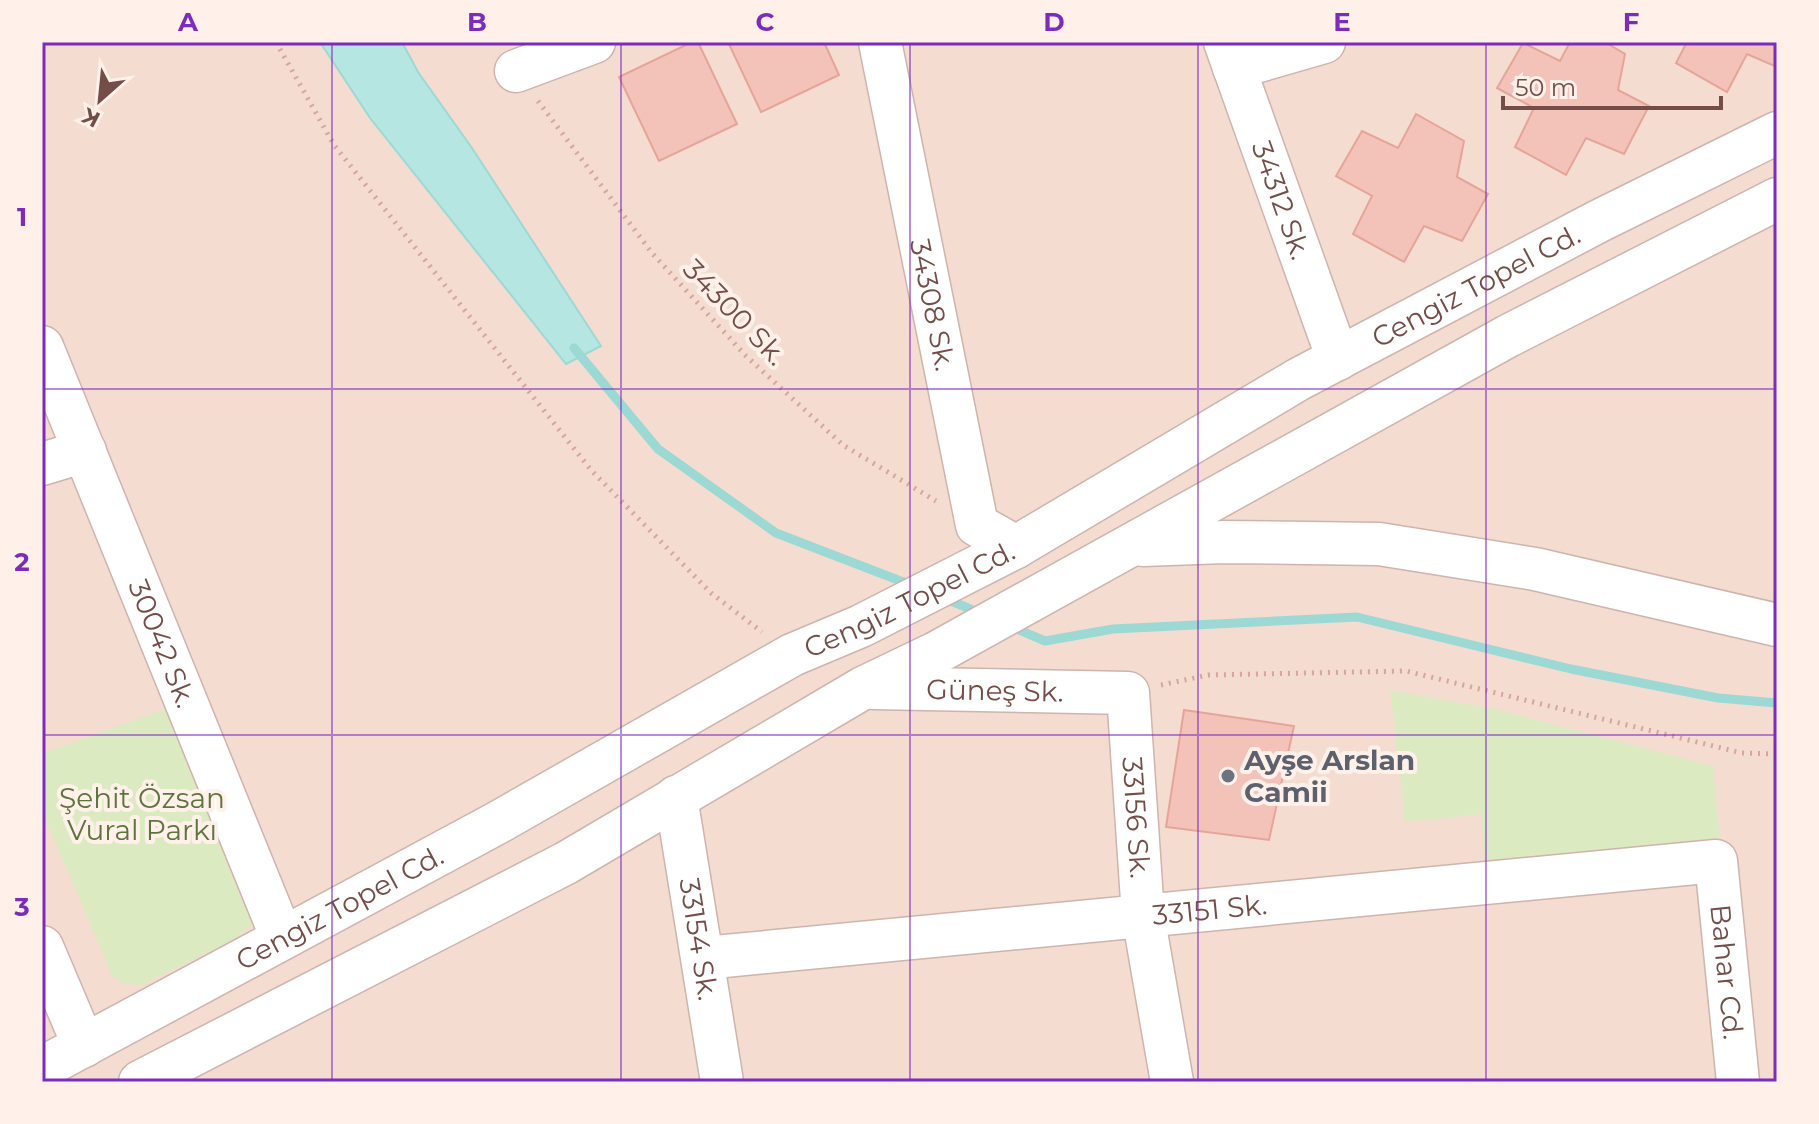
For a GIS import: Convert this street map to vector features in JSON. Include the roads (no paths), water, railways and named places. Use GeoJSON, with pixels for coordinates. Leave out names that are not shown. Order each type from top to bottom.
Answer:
{"type":"FeatureCollection","features":[{"type":"Feature","properties":{"kind":"street"},"geometry":{"type":"LineString","coordinates":[[516,71],[594,42]]}},
{"type":"Feature","properties":{"kind":"street","name":"34308 Sk."},"geometry":{"type":"LineString","coordinates":[[880,42],[977,525],[1016,547]]}},
{"type":"Feature","properties":{"kind":"street"},"geometry":{"type":"LineString","coordinates":[[1230,55],[1324,42]]}},
{"type":"Feature","properties":{"kind":"street","name":"34312 Sk."},"geometry":{"type":"LineString","coordinates":[[1230,55],[1338,359]]}},
{"type":"Feature","properties":{"kind":"street","name":"Cengiz Topel Cd."},"geometry":{"type":"LineString","coordinates":[[42,1068],[497,823],[792,655],[861,626],[1016,547],[1299,379],[1599,221],[1777,133]]}},
{"type":"Feature","properties":{"kind":"street","name":"Cengiz Topel Cd."},"geometry":{"type":"LineString","coordinates":[[140,1082],[566,863],[863,688],[936,653],[1508,336],[1777,199]]}},
{"type":"Feature","properties":{"kind":"street","name":"30042 Sk."},"geometry":{"type":"LineString","coordinates":[[42,347],[282,938]]}},
{"type":"Feature","properties":{"kind":"street"},"geometry":{"type":"LineString","coordinates":[[42,464],[85,451]]}},
{"type":"Feature","properties":{"kind":"street"},"geometry":{"type":"LineString","coordinates":[[1133,545],[1224,542],[1379,544],[1535,569],[1777,625]]}},
{"type":"Feature","properties":{"kind":"street","name":"Güneş Sk."},"geometry":{"type":"LineString","coordinates":[[863,688],[1128,693]]}},
{"type":"Feature","properties":{"kind":"street","name":"33156 Sk."},"geometry":{"type":"LineString","coordinates":[[1128,693],[1143,915],[1172,1082]]}},
{"type":"Feature","properties":{"kind":"street","name":"33154 Sk."},"geometry":{"type":"LineString","coordinates":[[676,797],[722,1082]]}},
{"type":"Feature","properties":{"kind":"street","name":"33151 Sk."},"geometry":{"type":"LineString","coordinates":[[704,958],[1716,861]]}},
{"type":"Feature","properties":{"kind":"street","name":"Bahar Cd."},"geometry":{"type":"LineString","coordinates":[[1716,861],[1738,1082]]}},
{"type":"Feature","properties":{"kind":"street"},"geometry":{"type":"LineString","coordinates":[[42,947],[84,1046]]}},
{"type":"Feature","properties":{"kind":"water"},"geometry":{"type":"Polygon","coordinates":[[[320,42],[402,42],[418,72],[472,148],[601,346],[566,364],[370,118],[320,42]]]}},
{"type":"Feature","properties":{"kind":"waterway"},"geometry":{"type":"LineString","coordinates":[[574,348],[658,449],[776,533],[911,585]]}},
{"type":"Feature","properties":{"kind":"waterway"},"geometry":{"type":"LineString","coordinates":[[944,598],[982,614]]}},
{"type":"Feature","properties":{"kind":"waterway"},"geometry":{"type":"LineString","coordinates":[[1010,626],[1045,641],[1113,629],[1357,617],[1571,669],[1718,698],[1777,703]]}},
{"type":"Feature","properties":{"kind":"place","name":"Ayşe Arslan Camii"},"geometry":{"type":"Point","coordinates":[1228,776]}},
{"type":"Feature","properties":{"kind":"park label","name":"Şehit Özsan Vural Parkı"},"geometry":{"type":"Point","coordinates":[142,814]}}]}
